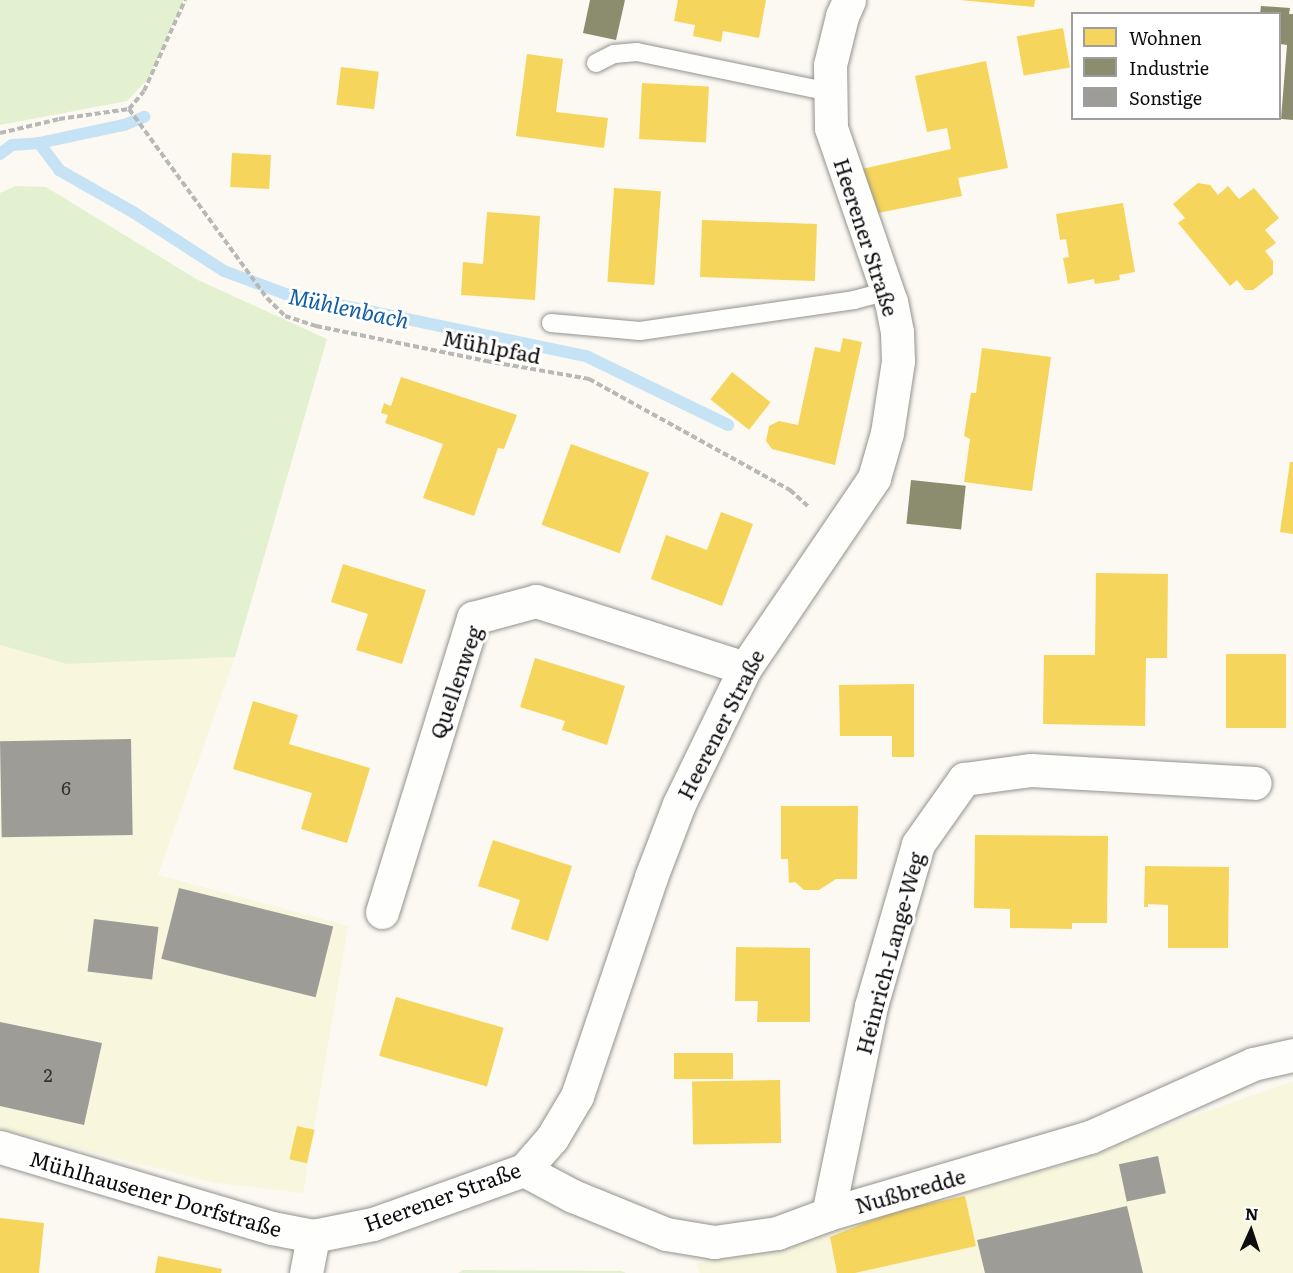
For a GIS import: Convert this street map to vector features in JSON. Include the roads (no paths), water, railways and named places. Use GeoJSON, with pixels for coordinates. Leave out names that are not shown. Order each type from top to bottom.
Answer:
{"type":"FeatureCollection","features":[{"type":"Feature","properties":{"kind":"street","name":"Heerener Straße"},"geometry":{"type":"LineString","coordinates":[[313,1236],[373,1224],[524,1170],[552,1138],[577,1096],[651,877],[679,804],[745,668],[874,478],[887,433],[898,361],[897,332],[887,291],[831,128],[830,65],[842,16],[849,0]]}},
{"type":"Feature","properties":{"kind":"street","name":"Quellenweg"},"geometry":{"type":"LineString","coordinates":[[381,912],[473,618],[536,601],[745,668]]}},
{"type":"Feature","properties":{"kind":"street","name":"Heinrich-Lange-Weg"},"geometry":{"type":"LineString","coordinates":[[828,1214],[871,1006],[918,843],[964,779],[1030,770],[1255,783]]}},
{"type":"Feature","properties":{"kind":"street","name":"Nußbredde"},"geometry":{"type":"LineString","coordinates":[[524,1170],[573,1196],[666,1234],[714,1242],[777,1233],[828,1214],[1090,1137],[1253,1064],[1293,1055]]}},
{"type":"Feature","properties":{"kind":"street","name":"Mühlhausener Dorfstraße"},"geometry":{"type":"LineString","coordinates":[[0,1147],[272,1228],[313,1236]]}},
{"type":"Feature","properties":{"kind":"street"},"geometry":{"type":"LineString","coordinates":[[306,1273],[313,1236]]}},
{"type":"Feature","properties":{"kind":"lane"},"geometry":{"type":"LineString","coordinates":[[596,63],[614,54],[637,52],[830,92]]}},
{"type":"Feature","properties":{"kind":"lane"},"geometry":{"type":"LineString","coordinates":[[551,322],[640,331],[854,300],[887,291]]}},
{"type":"Feature","properties":{"kind":"waterway"},"geometry":{"type":"LineString","coordinates":[[39,143],[124,125],[144,117]]}},
{"type":"Feature","properties":{"kind":"waterway","name":"Mühlenbach"},"geometry":{"type":"LineString","coordinates":[[0,154],[12,145],[39,143],[59,170],[133,212],[224,271],[286,294],[586,356],[728,425]]}}]}
